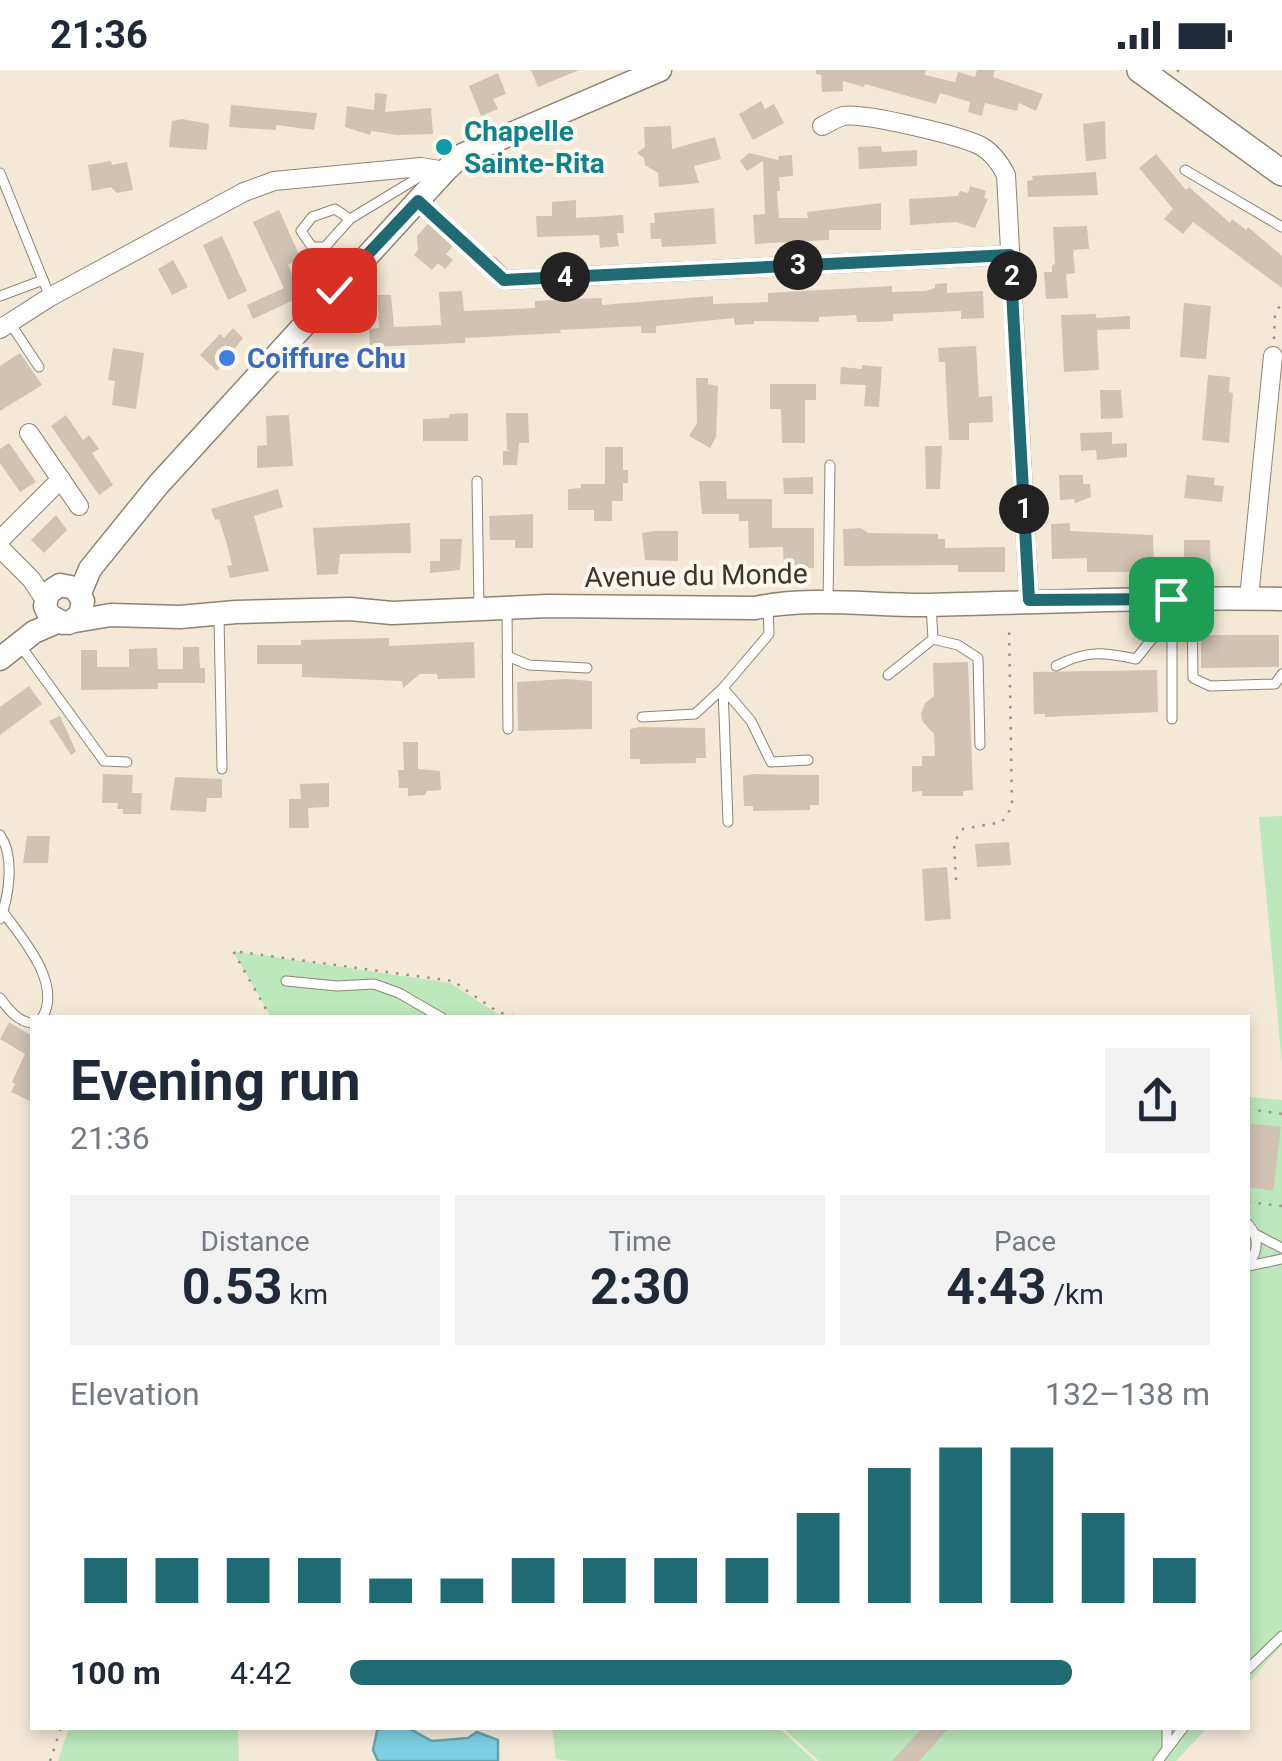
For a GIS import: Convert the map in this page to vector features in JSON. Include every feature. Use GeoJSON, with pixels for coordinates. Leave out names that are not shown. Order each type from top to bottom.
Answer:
{"type":"FeatureCollection","features":[{"type":"Feature","properties":{"kind":"main road"},"geometry":{"type":"LineString","coordinates":[[1140,70],[1282,174]]}},
{"type":"Feature","properties":{"kind":"main road"},"geometry":{"type":"LineString","coordinates":[[1158,70],[1282,162]]}},
{"type":"Feature","properties":{"kind":"street"},"geometry":{"type":"LineString","coordinates":[[0,659],[62,602],[250,380],[418,201],[438,170],[462,155],[660,70]]}},
{"type":"Feature","properties":{"kind":"street"},"geometry":{"type":"LineString","coordinates":[[822,126],[845,116],[883,120],[980,146],[998,160],[1006,175],[1019,601]]}},
{"type":"Feature","properties":{"kind":"street"},"geometry":{"type":"LineString","coordinates":[[5,326],[47,288],[274,181],[438,170]]}},
{"type":"Feature","properties":{"kind":"street"},"geometry":{"type":"LineString","coordinates":[[490,265],[504,280],[1010,255]]}},
{"type":"Feature","properties":{"kind":"street"},"geometry":{"type":"LineString","coordinates":[[1249,598],[1273,356]]}},
{"type":"Feature","properties":{"kind":"street"},"geometry":{"type":"LineString","coordinates":[[29,433],[79,506]]}},
{"type":"Feature","properties":{"kind":"street"},"geometry":{"type":"LineString","coordinates":[[0,540],[61,479]]}},
{"type":"Feature","properties":{"kind":"street"},"geometry":{"type":"LineString","coordinates":[[0,548],[31,579],[62,602]]}},
{"type":"Feature","properties":{"kind":"street","name":"Avenue du Monde"},"geometry":{"type":"LineString","coordinates":[[62,602],[112,615],[219,615],[828,602],[866,606],[1019,601],[1178,604],[1282,598]]}},
{"type":"Feature","properties":{"kind":"lane"},"geometry":{"type":"LineString","coordinates":[[350,219],[335,209],[312,217],[301,231],[312,247],[325,247],[350,219],[438,170]]}},
{"type":"Feature","properties":{"kind":"lane"},"geometry":{"type":"LineString","coordinates":[[1185,170],[1282,227]]}},
{"type":"Feature","properties":{"kind":"lane"},"geometry":{"type":"LineString","coordinates":[[0,173],[47,288],[0,296]]}},
{"type":"Feature","properties":{"kind":"lane"},"geometry":{"type":"LineString","coordinates":[[5,326],[39,367]]}},
{"type":"Feature","properties":{"kind":"lane"},"geometry":{"type":"LineString","coordinates":[[828,602],[830,465]]}},
{"type":"Feature","properties":{"kind":"lane"},"geometry":{"type":"LineString","coordinates":[[477,481],[479,610]]}},
{"type":"Feature","properties":{"kind":"lane"},"geometry":{"type":"LineString","coordinates":[[1056,666],[1080,653],[1108,653],[1136,660],[1178,604]]}},
{"type":"Feature","properties":{"kind":"lane"},"geometry":{"type":"LineString","coordinates":[[1178,604],[1193,678],[1210,686],[1258,685],[1274,684],[1282,674]]}},
{"type":"Feature","properties":{"kind":"lane"},"geometry":{"type":"LineString","coordinates":[[1172,719],[1178,604]]}},
{"type":"Feature","properties":{"kind":"lane"},"geometry":{"type":"LineString","coordinates":[[642,717],[695,714],[769,634],[768,605]]}},
{"type":"Feature","properties":{"kind":"lane"},"geometry":{"type":"LineString","coordinates":[[932,605],[933,639]]}},
{"type":"Feature","properties":{"kind":"lane"},"geometry":{"type":"LineString","coordinates":[[506,608],[508,729]]}},
{"type":"Feature","properties":{"kind":"lane"},"geometry":{"type":"LineString","coordinates":[[219,615],[222,769]]}},
{"type":"Feature","properties":{"kind":"lane"},"geometry":{"type":"LineString","coordinates":[[27,638],[104,762],[128,762]]}},
{"type":"Feature","properties":{"kind":"lane"},"geometry":{"type":"LineString","coordinates":[[888,674],[933,639]]}},
{"type":"Feature","properties":{"kind":"lane"},"geometry":{"type":"LineString","coordinates":[[933,639],[958,645],[978,658],[980,744]]}},
{"type":"Feature","properties":{"kind":"lane"},"geometry":{"type":"LineString","coordinates":[[507,656],[529,665],[587,668]]}},
{"type":"Feature","properties":{"kind":"lane"},"geometry":{"type":"LineString","coordinates":[[722,688],[751,720],[771,762],[808,760]]}},
{"type":"Feature","properties":{"kind":"lane"},"geometry":{"type":"LineString","coordinates":[[722,688],[728,822]]}},
{"type":"Feature","properties":{"kind":"lane"},"geometry":{"type":"LineString","coordinates":[[0,835],[6,843],[8,900],[2,916],[44,971],[44,1015]]}},
{"type":"Feature","properties":{"kind":"lane"},"geometry":{"type":"LineString","coordinates":[[286,980],[337,986],[374,984],[437,1015]]}},
{"type":"Feature","properties":{"kind":"lane"},"geometry":{"type":"LineString","coordinates":[[0,998],[10,1011],[30,1023]]}},
{"type":"Feature","properties":{"kind":"lane"},"geometry":{"type":"LineString","coordinates":[[1250,1227],[1257,1248],[1250,1261]]}},
{"type":"Feature","properties":{"kind":"lane"},"geometry":{"type":"LineString","coordinates":[[1255,1234],[1282,1248]]}},
{"type":"Feature","properties":{"kind":"lane"},"geometry":{"type":"LineString","coordinates":[[1250,1265],[1282,1260]]}},
{"type":"Feature","properties":{"kind":"lane"},"geometry":{"type":"LineString","coordinates":[[1250,1667],[1282,1636]]}},
{"type":"Feature","properties":{"kind":"lane"},"geometry":{"type":"LineString","coordinates":[[1167,1730],[1167,1750]]}},
{"type":"Feature","properties":{"kind":"lane"},"geometry":{"type":"LineString","coordinates":[[1158,1761],[1180,1730]]}},
{"type":"Feature","properties":{"kind":"path"},"geometry":{"type":"LineString","coordinates":[[418,201],[490,265]]}},
{"type":"Feature","properties":{"kind":"path"},"geometry":{"type":"LineString","coordinates":[[1273,356],[1275,313],[1282,303]]}},
{"type":"Feature","properties":{"kind":"path"},"geometry":{"type":"LineString","coordinates":[[956,880],[954,842],[963,829],[1002,822],[1012,807],[1019,601]]}},
{"type":"Feature","properties":{"kind":"path"},"geometry":{"type":"LineString","coordinates":[[1250,1109],[1282,1114]]}},
{"type":"Feature","properties":{"kind":"path"},"geometry":{"type":"LineString","coordinates":[[1250,1202],[1282,1206]]}},
{"type":"Feature","properties":{"kind":"path"},"geometry":{"type":"LineString","coordinates":[[50,1761],[59,1730]]}},
{"type":"Feature","properties":{"kind":"green space"},"geometry":{"type":"Polygon","coordinates":[[[1282,816],[1282,1064],[1259,817],[1282,816]]]}},
{"type":"Feature","properties":{"kind":"green space"},"geometry":{"type":"Polygon","coordinates":[[[233,951],[450,983],[504,1015],[270,1015],[233,951]]]}},
{"type":"Feature","properties":{"kind":"green space"},"geometry":{"type":"Polygon","coordinates":[[[1250,1097],[1282,1100],[1282,1645],[1250,1681],[1250,1097]]]}},
{"type":"Feature","properties":{"kind":"green space"},"geometry":{"type":"Polygon","coordinates":[[[68,1730],[238,1730],[239,1761],[58,1761],[68,1730]]]}},
{"type":"Feature","properties":{"kind":"green space"},"geometry":{"type":"Polygon","coordinates":[[[552,1730],[781,1730],[815,1761],[570,1761],[556,1759],[552,1730]]]}},
{"type":"Feature","properties":{"kind":"green space"},"geometry":{"type":"Polygon","coordinates":[[[785,1730],[1205,1730],[1176,1761],[819,1761],[785,1730]]]}},
{"type":"Feature","properties":{"kind":"water"},"geometry":{"type":"Polygon","coordinates":[[[412,1730],[432,1741],[468,1738],[477,1732],[498,1740],[498,1761],[378,1761],[373,1750],[377,1731],[412,1730]]]}},
{"type":"Feature","properties":{"kind":"building"},"geometry":{"type":"Polygon","coordinates":[[[531,70],[579,70],[538,87],[531,70]]]}},
{"type":"Feature","properties":{"kind":"building"},"geometry":{"type":"Polygon","coordinates":[[[816,70],[926,70],[925,75],[955,82],[958,72],[975,77],[977,70],[995,70],[993,77],[1043,94],[1036,111],[1019,103],[1017,111],[985,103],[982,116],[968,112],[970,102],[940,93],[936,104],[843,81],[843,91],[822,92],[821,75],[816,70]]]}},
{"type":"Feature","properties":{"kind":"building"},"geometry":{"type":"Polygon","coordinates":[[[498,73],[506,94],[493,99],[498,109],[481,116],[469,86],[498,73]]]}},
{"type":"Feature","properties":{"kind":"building"},"geometry":{"type":"Polygon","coordinates":[[[375,93],[387,94],[385,112],[431,108],[433,134],[371,131],[370,135],[345,127],[347,106],[374,110],[375,93]]]}},
{"type":"Feature","properties":{"kind":"building"},"geometry":{"type":"Polygon","coordinates":[[[761,101],[765,109],[774,104],[784,123],[753,140],[739,114],[761,101]]]}},
{"type":"Feature","properties":{"kind":"building"},"geometry":{"type":"Polygon","coordinates":[[[231,105],[317,113],[314,130],[276,125],[276,130],[229,127],[231,105]]]}},
{"type":"Feature","properties":{"kind":"building"},"geometry":{"type":"Polygon","coordinates":[[[172,121],[209,124],[207,150],[169,147],[172,121]]]}},
{"type":"Feature","properties":{"kind":"building"},"geometry":{"type":"Polygon","coordinates":[[[1105,121],[1106,159],[1086,161],[1083,124],[1105,121]]]}},
{"type":"Feature","properties":{"kind":"building"},"geometry":{"type":"Polygon","coordinates":[[[671,126],[672,149],[715,137],[721,159],[694,166],[699,183],[659,187],[658,173],[645,165],[644,158],[637,153],[645,147],[644,127],[671,126]]]}},
{"type":"Feature","properties":{"kind":"building"},"geometry":{"type":"Polygon","coordinates":[[[881,146],[882,152],[917,150],[917,166],[859,169],[858,147],[881,146]]]}},
{"type":"Feature","properties":{"kind":"building"},"geometry":{"type":"Polygon","coordinates":[[[749,153],[778,160],[779,156],[792,155],[793,176],[779,177],[779,218],[808,218],[807,212],[881,203],[881,230],[829,230],[829,240],[755,244],[753,215],[765,214],[763,161],[747,171],[740,161],[749,153]]]}},
{"type":"Feature","properties":{"kind":"building"},"geometry":{"type":"Polygon","coordinates":[[[1156,154],[1186,190],[1189,187],[1230,223],[1232,219],[1246,230],[1248,227],[1282,256],[1282,288],[1193,222],[1183,234],[1164,219],[1173,209],[1139,168],[1156,154]]]}},
{"type":"Feature","properties":{"kind":"building"},"geometry":{"type":"Polygon","coordinates":[[[111,161],[112,165],[127,162],[133,190],[117,193],[111,187],[92,191],[88,165],[111,161]]]}},
{"type":"Feature","properties":{"kind":"building"},"geometry":{"type":"Polygon","coordinates":[[[1096,172],[1098,195],[1028,197],[1027,181],[1033,180],[1032,176],[1096,172]]]}},
{"type":"Feature","properties":{"kind":"building"},"geometry":{"type":"Polygon","coordinates":[[[970,186],[986,191],[984,198],[988,199],[975,228],[956,222],[910,225],[909,199],[958,196],[960,191],[968,193],[970,186]]]}},
{"type":"Feature","properties":{"kind":"building"},"geometry":{"type":"Polygon","coordinates":[[[576,200],[576,218],[623,215],[624,233],[617,233],[619,246],[600,248],[599,235],[537,237],[536,216],[552,216],[552,202],[576,200]]]}},
{"type":"Feature","properties":{"kind":"building"},"geometry":{"type":"Polygon","coordinates":[[[714,208],[716,244],[662,247],[661,239],[651,239],[654,213],[714,208]]]}},
{"type":"Feature","properties":{"kind":"building"},"geometry":{"type":"Polygon","coordinates":[[[279,210],[301,259],[288,265],[298,298],[253,319],[247,305],[284,288],[253,222],[279,210]]]}},
{"type":"Feature","properties":{"kind":"building"},"geometry":{"type":"Polygon","coordinates":[[[434,217],[459,239],[446,254],[453,260],[445,269],[438,263],[432,270],[414,255],[418,250],[417,236],[434,217]]]}},
{"type":"Feature","properties":{"kind":"building"},"geometry":{"type":"Polygon","coordinates":[[[1087,226],[1089,249],[1073,250],[1075,273],[1066,274],[1068,298],[1046,299],[1044,272],[1052,272],[1055,264],[1053,227],[1087,226]]]}},
{"type":"Feature","properties":{"kind":"building"},"geometry":{"type":"Polygon","coordinates":[[[222,236],[247,291],[228,300],[203,245],[222,236]]]}},
{"type":"Feature","properties":{"kind":"building"},"geometry":{"type":"Polygon","coordinates":[[[173,260],[188,287],[172,295],[158,269],[173,260]]]}},
{"type":"Feature","properties":{"kind":"building"},"geometry":{"type":"Polygon","coordinates":[[[947,283],[947,293],[983,291],[984,318],[961,319],[961,311],[893,314],[893,321],[857,322],[856,315],[819,317],[819,322],[754,321],[735,325],[734,318],[656,326],[656,333],[641,333],[641,326],[465,338],[465,343],[370,347],[369,329],[379,328],[377,295],[391,295],[394,327],[441,325],[439,292],[462,291],[464,311],[535,308],[535,301],[602,298],[602,305],[713,296],[713,304],[768,302],[768,293],[892,286],[892,292],[926,291],[935,288],[935,284],[947,283]]]}},
{"type":"Feature","properties":{"kind":"building"},"geometry":{"type":"Polygon","coordinates":[[[1184,303],[1211,306],[1206,359],[1180,357],[1184,303]]]}},
{"type":"Feature","properties":{"kind":"building"},"geometry":{"type":"Polygon","coordinates":[[[1096,314],[1096,318],[1130,316],[1130,329],[1097,330],[1099,370],[1064,372],[1061,315],[1096,314]]]}},
{"type":"Feature","properties":{"kind":"building"},"geometry":{"type":"Polygon","coordinates":[[[233,328],[243,338],[217,371],[200,355],[220,334],[224,338],[233,328]]]}},
{"type":"Feature","properties":{"kind":"building"},"geometry":{"type":"Polygon","coordinates":[[[976,346],[979,397],[992,396],[993,422],[969,423],[969,440],[949,440],[945,362],[939,362],[938,348],[976,346]]]}},
{"type":"Feature","properties":{"kind":"building"},"geometry":{"type":"Polygon","coordinates":[[[113,348],[144,353],[136,409],[112,405],[115,381],[108,380],[113,348]]]}},
{"type":"Feature","properties":{"kind":"building"},"geometry":{"type":"Polygon","coordinates":[[[20,353],[42,385],[0,411],[0,366],[20,353]]]}},
{"type":"Feature","properties":{"kind":"building"},"geometry":{"type":"Polygon","coordinates":[[[862,365],[882,367],[879,407],[864,406],[866,385],[840,384],[841,367],[862,369],[862,365]]]}},
{"type":"Feature","properties":{"kind":"building"},"geometry":{"type":"Polygon","coordinates":[[[1208,375],[1230,377],[1229,392],[1233,393],[1229,443],[1202,440],[1208,375]]]}},
{"type":"Feature","properties":{"kind":"building"},"geometry":{"type":"Polygon","coordinates":[[[696,378],[708,378],[708,384],[718,386],[716,437],[710,448],[689,436],[697,423],[696,378]]]}},
{"type":"Feature","properties":{"kind":"building"},"geometry":{"type":"Polygon","coordinates":[[[770,384],[816,384],[816,400],[805,400],[805,443],[782,443],[781,409],[770,409],[770,384]]]}},
{"type":"Feature","properties":{"kind":"building"},"geometry":{"type":"Polygon","coordinates":[[[1100,390],[1121,390],[1123,418],[1101,419],[1100,390]]]}},
{"type":"Feature","properties":{"kind":"building"},"geometry":{"type":"Polygon","coordinates":[[[468,413],[468,441],[423,441],[423,419],[468,413]]]}},
{"type":"Feature","properties":{"kind":"building"},"geometry":{"type":"Polygon","coordinates":[[[506,413],[528,413],[529,443],[519,443],[517,465],[503,465],[503,451],[512,451],[507,450],[506,413]]]}},
{"type":"Feature","properties":{"kind":"building"},"geometry":{"type":"Polygon","coordinates":[[[66,415],[83,440],[89,435],[99,449],[92,453],[113,485],[99,495],[51,426],[66,415]]]}},
{"type":"Feature","properties":{"kind":"building"},"geometry":{"type":"Polygon","coordinates":[[[289,415],[293,466],[257,468],[257,446],[267,445],[266,416],[289,415]]]}},
{"type":"Feature","properties":{"kind":"building"},"geometry":{"type":"Polygon","coordinates":[[[1112,432],[1112,444],[1127,443],[1127,457],[1097,460],[1096,450],[1081,451],[1080,433],[1112,432]]]}},
{"type":"Feature","properties":{"kind":"building"},"geometry":{"type":"Polygon","coordinates":[[[9,443],[36,482],[20,492],[0,463],[0,449],[9,443]]]}},
{"type":"Feature","properties":{"kind":"building"},"geometry":{"type":"Polygon","coordinates":[[[925,446],[942,446],[940,489],[926,489],[925,446]]]}},
{"type":"Feature","properties":{"kind":"building"},"geometry":{"type":"Polygon","coordinates":[[[605,447],[623,447],[623,470],[628,470],[628,483],[623,483],[623,501],[612,501],[612,521],[594,521],[594,510],[568,510],[568,489],[581,488],[581,484],[605,484],[605,447]]]}},
{"type":"Feature","properties":{"kind":"building"},"geometry":{"type":"Polygon","coordinates":[[[1059,475],[1083,475],[1083,484],[1090,484],[1091,497],[1075,503],[1074,499],[1060,500],[1059,475]]]}},
{"type":"Feature","properties":{"kind":"building"},"geometry":{"type":"Polygon","coordinates":[[[1187,475],[1215,478],[1214,485],[1224,486],[1222,502],[1184,498],[1187,475]]]}},
{"type":"Feature","properties":{"kind":"building"},"geometry":{"type":"Polygon","coordinates":[[[813,477],[813,494],[784,494],[783,478],[813,477]]]}},
{"type":"Feature","properties":{"kind":"building"},"geometry":{"type":"Polygon","coordinates":[[[699,481],[726,481],[727,499],[772,499],[772,528],[814,528],[814,568],[784,568],[783,547],[749,548],[748,521],[739,521],[739,514],[702,514],[699,481]]]}},
{"type":"Feature","properties":{"kind":"building"},"geometry":{"type":"Polygon","coordinates":[[[278,489],[283,507],[254,516],[269,571],[230,578],[227,566],[232,565],[226,541],[211,509],[278,489]]]}},
{"type":"Feature","properties":{"kind":"building"},"geometry":{"type":"Polygon","coordinates":[[[533,514],[533,548],[515,548],[515,540],[490,540],[489,516],[533,514]]]}},
{"type":"Feature","properties":{"kind":"building"},"geometry":{"type":"Polygon","coordinates":[[[56,515],[67,530],[44,553],[31,540],[56,515]]]}},
{"type":"Feature","properties":{"kind":"building"},"geometry":{"type":"Polygon","coordinates":[[[410,523],[411,553],[340,554],[338,574],[317,575],[313,528],[410,523]]]}},
{"type":"Feature","properties":{"kind":"building"},"geometry":{"type":"Polygon","coordinates":[[[1070,523],[1070,531],[1153,535],[1154,572],[1087,572],[1087,558],[1052,559],[1051,524],[1070,523]]]}},
{"type":"Feature","properties":{"kind":"building"},"geometry":{"type":"Polygon","coordinates":[[[861,528],[868,533],[938,534],[938,539],[945,539],[945,548],[1005,547],[1005,572],[958,572],[958,565],[844,566],[843,529],[861,528]]]}},
{"type":"Feature","properties":{"kind":"building"},"geometry":{"type":"Polygon","coordinates":[[[678,531],[678,561],[645,560],[642,533],[678,531]]]}},
{"type":"Feature","properties":{"kind":"building"},"geometry":{"type":"Polygon","coordinates":[[[440,539],[462,539],[460,570],[430,573],[430,561],[440,561],[440,539]]]}},
{"type":"Feature","properties":{"kind":"building"},"geometry":{"type":"Polygon","coordinates":[[[1184,540],[1210,540],[1211,572],[1184,572],[1184,540]]]}},
{"type":"Feature","properties":{"kind":"building"},"geometry":{"type":"Polygon","coordinates":[[[1201,635],[1279,635],[1279,667],[1201,668],[1201,635]]]}},
{"type":"Feature","properties":{"kind":"building"},"geometry":{"type":"Polygon","coordinates":[[[389,638],[389,646],[474,642],[475,678],[438,679],[437,674],[420,674],[403,688],[402,681],[302,677],[302,664],[257,664],[257,645],[389,638]]]}},
{"type":"Feature","properties":{"kind":"building"},"geometry":{"type":"Polygon","coordinates":[[[183,647],[199,647],[205,683],[158,683],[158,689],[81,690],[81,650],[97,650],[97,667],[129,667],[129,649],[157,648],[158,669],[183,669],[183,647]]]}},
{"type":"Feature","properties":{"kind":"building"},"geometry":{"type":"Polygon","coordinates":[[[968,662],[973,790],[963,791],[963,796],[922,796],[922,791],[912,792],[912,766],[922,766],[922,756],[935,756],[934,734],[921,714],[925,703],[934,696],[933,663],[968,662]]]}},
{"type":"Feature","properties":{"kind":"building"},"geometry":{"type":"Polygon","coordinates":[[[1157,670],[1158,712],[1045,717],[1034,714],[1033,672],[1157,670]]]}},
{"type":"Feature","properties":{"kind":"building"},"geometry":{"type":"Polygon","coordinates":[[[592,681],[592,729],[518,731],[517,682],[592,681]]]}},
{"type":"Feature","properties":{"kind":"building"},"geometry":{"type":"Polygon","coordinates":[[[29,686],[42,704],[0,735],[0,707],[29,686]]]}},
{"type":"Feature","properties":{"kind":"building"},"geometry":{"type":"Polygon","coordinates":[[[60,716],[76,751],[71,755],[49,721],[60,716]]]}},
{"type":"Feature","properties":{"kind":"building"},"geometry":{"type":"Polygon","coordinates":[[[705,728],[706,758],[696,758],[696,763],[640,764],[640,759],[630,759],[630,729],[705,728]]]}},
{"type":"Feature","properties":{"kind":"building"},"geometry":{"type":"Polygon","coordinates":[[[403,742],[418,742],[418,769],[440,771],[441,790],[408,796],[408,788],[399,788],[398,770],[404,770],[403,742]]]}},
{"type":"Feature","properties":{"kind":"building"},"geometry":{"type":"Polygon","coordinates":[[[103,774],[133,775],[132,793],[142,793],[141,814],[123,814],[123,809],[117,809],[118,803],[102,803],[103,774]]]}},
{"type":"Feature","properties":{"kind":"building"},"geometry":{"type":"Polygon","coordinates":[[[819,775],[819,805],[810,805],[810,810],[753,811],[753,806],[744,806],[743,776],[819,775]]]}},
{"type":"Feature","properties":{"kind":"building"},"geometry":{"type":"Polygon","coordinates":[[[175,777],[222,779],[222,798],[207,798],[206,812],[170,810],[175,777]]]}},
{"type":"Feature","properties":{"kind":"building"},"geometry":{"type":"Polygon","coordinates":[[[329,783],[329,807],[308,808],[309,828],[289,828],[289,799],[301,799],[300,784],[329,783]]]}},
{"type":"Feature","properties":{"kind":"building"},"geometry":{"type":"Polygon","coordinates":[[[27,836],[50,836],[48,863],[23,863],[27,836]]]}},
{"type":"Feature","properties":{"kind":"building"},"geometry":{"type":"Polygon","coordinates":[[[1009,842],[1011,865],[977,867],[975,844],[1009,842]]]}},
{"type":"Feature","properties":{"kind":"building"},"geometry":{"type":"Polygon","coordinates":[[[947,867],[951,919],[925,921],[922,869],[947,867]]]}},
{"type":"Feature","properties":{"kind":"building"},"geometry":{"type":"Polygon","coordinates":[[[9,1022],[30,1035],[30,1101],[11,1092],[25,1054],[0,1039],[9,1022]]]}},
{"type":"Feature","properties":{"kind":"building"},"geometry":{"type":"Polygon","coordinates":[[[1250,1123],[1281,1127],[1273,1191],[1250,1187],[1250,1123]]]}},
{"type":"Feature","properties":{"kind":"building"},"geometry":{"type":"Polygon","coordinates":[[[920,1730],[947,1730],[919,1761],[892,1761],[920,1730]]]}},
{"type":"Feature","properties":{"kind":"place","name":"Chapelle Sainte-Rita"},"geometry":{"type":"Point","coordinates":[444,147]}},
{"type":"Feature","properties":{"kind":"place","name":"Coiffure Chu"},"geometry":{"type":"Point","coordinates":[227,358]}},
{"type":"Feature","properties":{"kind":"route"},"geometry":{"type":"LineString","coordinates":[[334,290],[418,201],[504,280],[1010,255],[1029,600],[1171,599]]}}]}
